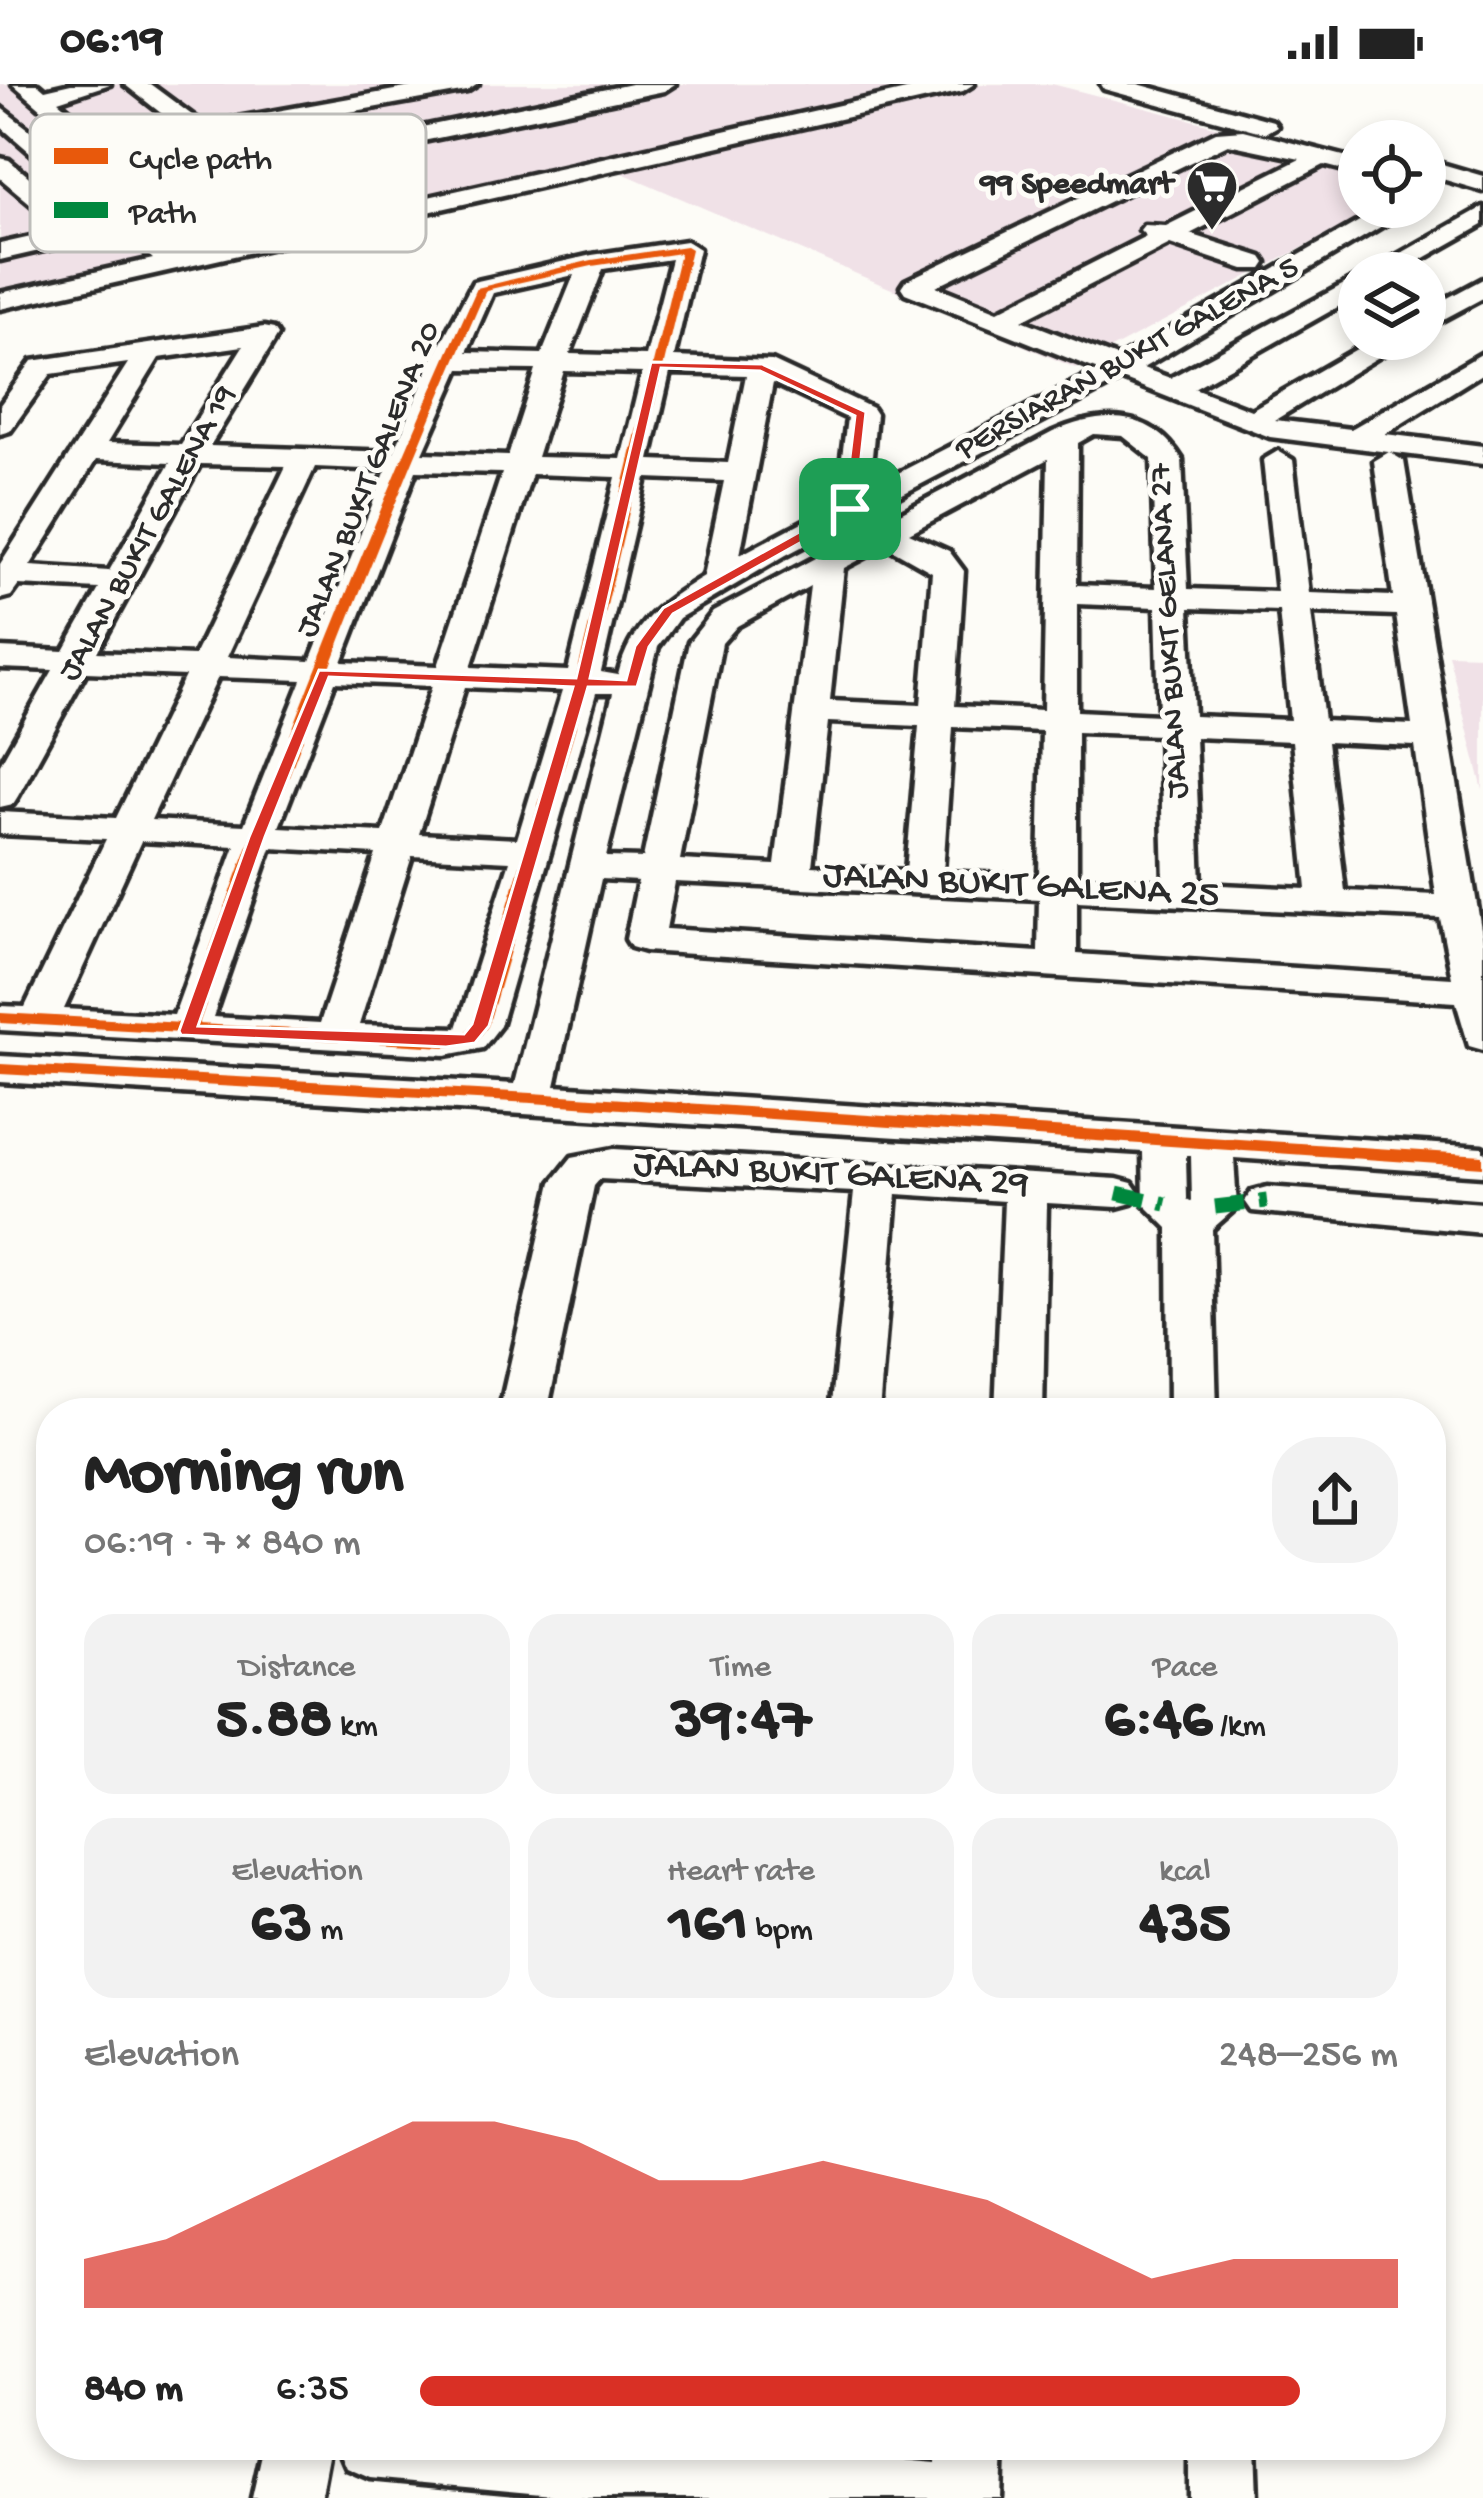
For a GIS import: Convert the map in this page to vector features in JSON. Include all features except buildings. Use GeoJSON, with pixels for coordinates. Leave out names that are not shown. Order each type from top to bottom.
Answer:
{"type":"FeatureCollection","features":[{"type":"Feature","properties":{"kind":"street"},"geometry":{"type":"LineString","coordinates":[[33,91],[99,84]]}},
{"type":"Feature","properties":{"kind":"street"},"geometry":{"type":"LineString","coordinates":[[135,84],[176,114]]}},
{"type":"Feature","properties":{"kind":"street"},"geometry":{"type":"LineString","coordinates":[[273,94],[301,114],[383,94],[467,84]]}},
{"type":"Feature","properties":{"kind":"street"},"geometry":{"type":"LineString","coordinates":[[426,134],[664,84]]}},
{"type":"Feature","properties":{"kind":"street"},"geometry":{"type":"LineString","coordinates":[[426,202],[909,88],[963,84]]}},
{"type":"Feature","properties":{"kind":"street"},"geometry":{"type":"LineString","coordinates":[[1112,84],[1338,144]]}},
{"type":"Feature","properties":{"kind":"street"},"geometry":{"type":"LineString","coordinates":[[33,91],[60,114]]}},
{"type":"Feature","properties":{"kind":"street"},"geometry":{"type":"LineString","coordinates":[[0,114],[30,140]]}},
{"type":"Feature","properties":{"kind":"street"},"geometry":{"type":"LineString","coordinates":[[1338,161],[1234,136],[914,286],[1253,421],[1483,455]]}},
{"type":"Feature","properties":{"kind":"street"},"geometry":{"type":"LineString","coordinates":[[426,145],[480,190]]}},
{"type":"Feature","properties":{"kind":"street"},"geometry":{"type":"LineString","coordinates":[[999,321],[1322,157]]}},
{"type":"Feature","properties":{"kind":"street"},"geometry":{"type":"LineString","coordinates":[[0,165],[30,190]]}},
{"type":"Feature","properties":{"kind":"street"},"geometry":{"type":"LineString","coordinates":[[1446,172],[1483,184]]}},
{"type":"Feature","properties":{"kind":"street"},"geometry":{"type":"LineString","coordinates":[[1446,182],[1457,175]]}},
{"type":"Feature","properties":{"kind":"street"},"geometry":{"type":"LineString","coordinates":[[1082,206],[1253,263]]}},
{"type":"Feature","properties":{"kind":"street"},"geometry":{"type":"LineString","coordinates":[[1416,252],[1483,214]]}},
{"type":"Feature","properties":{"kind":"street"},"geometry":{"type":"LineString","coordinates":[[1215,283],[1338,216]]}},
{"type":"Feature","properties":{"kind":"street","name":"PERSIARAN BUKIT GALENA 5"},"geometry":{"type":"LineString","coordinates":[[532,1099],[642,646],[668,611],[850,509],[1119,370],[1366,228]]}},
{"type":"Feature","properties":{"kind":"street"},"geometry":{"type":"LineString","coordinates":[[0,252],[30,245]]}},
{"type":"Feature","properties":{"kind":"street"},"geometry":{"type":"LineString","coordinates":[[304,458],[130,831],[19,1020],[188,1031],[335,1037],[469,1039],[480,1026],[582,682],[656,364],[688,252],[675,248],[592,263],[553,362],[335,1037]]}},
{"type":"Feature","properties":{"kind":"street"},"geometry":{"type":"LineString","coordinates":[[161,252],[170,260]]}},
{"type":"Feature","properties":{"kind":"street"},"geometry":{"type":"LineString","coordinates":[[0,301],[205,252]]}},
{"type":"Feature","properties":{"kind":"street","name":"JALAN BUKIT GALENA 20"},"geometry":{"type":"LineString","coordinates":[[188,1031],[257,837],[405,460],[482,288],[592,263]]}},
{"type":"Feature","properties":{"kind":"street"},"geometry":{"type":"LineString","coordinates":[[1446,307],[1483,287]]}},
{"type":"Feature","properties":{"kind":"street"},"geometry":{"type":"LineString","coordinates":[[1170,390],[1338,299]]}},
{"type":"Feature","properties":{"kind":"street"},"geometry":{"type":"LineString","coordinates":[[1446,323],[1466,328]]}},
{"type":"Feature","properties":{"kind":"street"},"geometry":{"type":"LineString","coordinates":[[1079,355],[1118,334]]}},
{"type":"Feature","properties":{"kind":"street","name":"JALAN BUKIT GALENA 19"},"geometry":{"type":"LineString","coordinates":[[0,796],[190,454],[264,335],[149,352]]}},
{"type":"Feature","properties":{"kind":"street"},"geometry":{"type":"LineString","coordinates":[[0,425],[42,367],[149,352]]}},
{"type":"Feature","properties":{"kind":"street"},"geometry":{"type":"LineString","coordinates":[[3,580],[149,352]]}},
{"type":"Feature","properties":{"kind":"street"},"geometry":{"type":"LineString","coordinates":[[446,360],[762,367],[862,414],[850,509]]}},
{"type":"Feature","properties":{"kind":"street"},"geometry":{"type":"LineString","coordinates":[[1253,421],[1358,360]]}},
{"type":"Feature","properties":{"kind":"street"},"geometry":{"type":"LineString","coordinates":[[1356,439],[1480,365]]}},
{"type":"Feature","properties":{"kind":"street"},"geometry":{"type":"LineString","coordinates":[[719,582],[762,367]]}},
{"type":"Feature","properties":{"kind":"street","name":"JALAN BUKIT GELANA 27"},"geometry":{"type":"LineString","coordinates":[[1075,432],[1128,428],[1161,447],[1167,459],[1183,894]]}},
{"type":"Feature","properties":{"kind":"street"},"geometry":{"type":"LineString","coordinates":[[1075,432],[725,620],[706,642],[645,939],[1473,991]]}},
{"type":"Feature","properties":{"kind":"street"},"geometry":{"type":"LineString","coordinates":[[1058,968],[1061,594],[1075,432]]}},
{"type":"Feature","properties":{"kind":"street"},"geometry":{"type":"LineString","coordinates":[[87,451],[738,472]]}},
{"type":"Feature","properties":{"kind":"street"},"geometry":{"type":"LineString","coordinates":[[1278,460],[1327,901]]}},
{"type":"Feature","properties":{"kind":"street"},"geometry":{"type":"LineString","coordinates":[[1390,461],[1457,907],[1483,1037]]}},
{"type":"Feature","properties":{"kind":"street"},"geometry":{"type":"LineString","coordinates":[[886,534],[938,557],[948,571],[924,883]]}},
{"type":"Feature","properties":{"kind":"street"},"geometry":{"type":"LineString","coordinates":[[792,877],[829,563]]}},
{"type":"Feature","properties":{"kind":"street"},"geometry":{"type":"LineString","coordinates":[[3,580],[120,580]]}},
{"type":"Feature","properties":{"kind":"street"},"geometry":{"type":"LineString","coordinates":[[1061,594],[1411,606]]}},
{"type":"Feature","properties":{"kind":"street"},"geometry":{"type":"LineString","coordinates":[[0,658],[632,684]]}},
{"type":"Feature","properties":{"kind":"street"},"geometry":{"type":"LineString","coordinates":[[812,712],[1431,736]]}},
{"type":"Feature","properties":{"kind":"street"},"geometry":{"type":"LineString","coordinates":[[0,823],[534,851]]}},
{"type":"Feature","properties":{"kind":"street","name":"JALAN BUKIT GALENA 25"},"geometry":{"type":"LineString","coordinates":[[585,867],[1457,907]]}},
{"type":"Feature","properties":{"kind":"street"},"geometry":{"type":"LineString","coordinates":[[0,1070],[532,1099],[1483,1161]]}},
{"type":"Feature","properties":{"kind":"street"},"geometry":{"type":"LineString","coordinates":[[1164,1142],[1166,1204],[1190,1223]]}},
{"type":"Feature","properties":{"kind":"street"},"geometry":{"type":"LineString","coordinates":[[1190,1223],[1215,1207],[1212,1146]]}},
{"type":"Feature","properties":{"kind":"street","name":"JALAN BUKIT GALENA 29"},"geometry":{"type":"LineString","coordinates":[[526,1398],[573,1182],[587,1167],[614,1163],[1117,1193]]}},
{"type":"Feature","properties":{"kind":"street"},"geometry":{"type":"LineString","coordinates":[[856,1398],[877,1179]]}},
{"type":"Feature","properties":{"kind":"street"},"geometry":{"type":"LineString","coordinates":[[1019,1398],[1026,1188]]}},
{"type":"Feature","properties":{"kind":"street"},"geometry":{"type":"LineString","coordinates":[[1267,1201],[1483,1218]]}},
{"type":"Feature","properties":{"kind":"street"},"geometry":{"type":"LineString","coordinates":[[1190,1223],[1193,1398]]}},
{"type":"Feature","properties":{"kind":"street"},"geometry":{"type":"LineString","coordinates":[[286,2498],[294,2460]]}},
{"type":"Feature","properties":{"kind":"street"},"geometry":{"type":"LineString","coordinates":[[700,2460],[766,2463],[948,2498]]}},
{"type":"Feature","properties":{"kind":"street"},"geometry":{"type":"LineString","coordinates":[[968,2498],[969,2460]]}},
{"type":"Feature","properties":{"kind":"street"},"geometry":{"type":"LineString","coordinates":[[1222,2460],[1223,2498]]}},
{"type":"Feature","properties":{"kind":"shaded area"},"geometry":{"type":"Polygon","coordinates":[[[0,84],[1052,84],[1338,158],[1339,228],[1075,368],[620,172],[426,215],[426,114],[30,114],[30,252],[261,252],[0,310],[0,84]]]}},
{"type":"Feature","properties":{"kind":"shaded area"},"geometry":{"type":"Polygon","coordinates":[[[1448,654],[1483,655],[1483,790],[1448,654]]]}},
{"type":"Feature","properties":{"kind":"marked path"},"geometry":{"type":"LineString","coordinates":[[1117,1193],[1166,1204]]}},
{"type":"Feature","properties":{"kind":"marked path"},"geometry":{"type":"LineString","coordinates":[[1215,1207],[1267,1201]]}},
{"type":"Feature","properties":{"kind":"cycle path"},"geometry":{"type":"LineString","coordinates":[[0,1018],[446,1042],[469,1039],[480,1026],[582,682],[686,249],[592,263],[482,288],[405,460],[257,837],[188,1031]]}},
{"type":"Feature","properties":{"kind":"cycle path"},"geometry":{"type":"LineString","coordinates":[[0,1069],[532,1098],[1483,1161]]}},
{"type":"Feature","properties":{"kind":"place","name":"99 Speedmart"},"geometry":{"type":"Point","coordinates":[1212,232]}},
{"type":"Feature","properties":{"kind":"route"},"geometry":{"type":"LineString","coordinates":[[850,509],[668,611],[642,646],[632,684],[582,682],[454,678],[324,673],[257,837],[188,1031],[446,1042],[469,1039],[480,1026],[582,682],[656,364],[762,367],[862,414],[850,509]]}}]}
